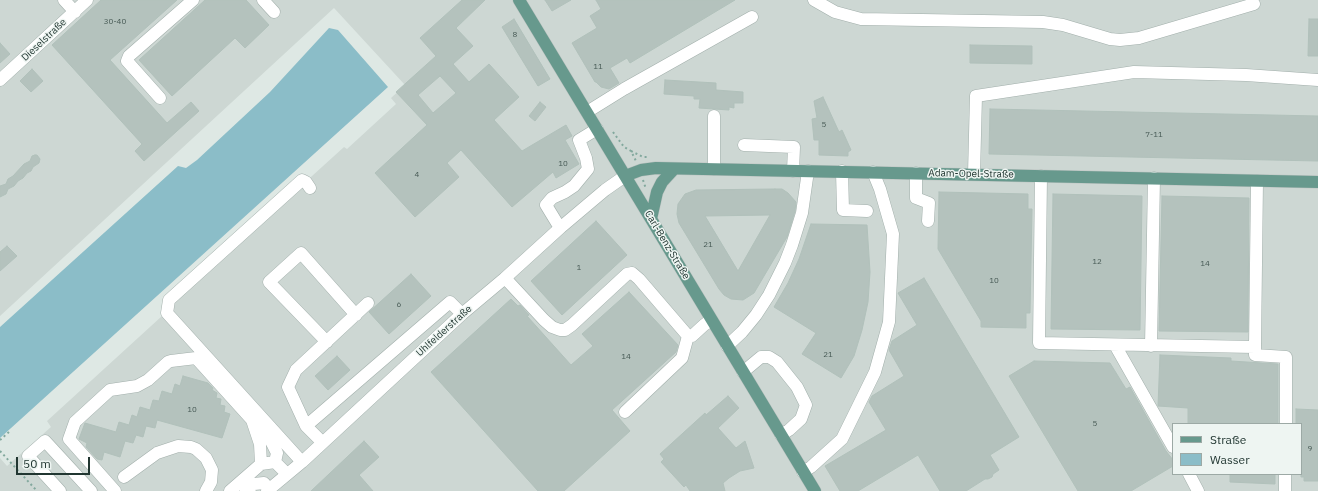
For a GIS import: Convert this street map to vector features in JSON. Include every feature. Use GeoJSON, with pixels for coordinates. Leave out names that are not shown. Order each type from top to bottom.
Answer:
{"type":"FeatureCollection","features":[{"type":"Feature","properties":{"kind":"main road","name":"Carl-Benz-Straße"},"geometry":{"type":"LineString","coordinates":[[519,0],[815,491]]}},
{"type":"Feature","properties":{"kind":"main road","name":"Adam-Opel-Straße"},"geometry":{"type":"LineString","coordinates":[[625,176],[648,169],[714,169],[1318,182]]}},
{"type":"Feature","properties":{"kind":"main road"},"geometry":{"type":"LineString","coordinates":[[651,219],[657,192],[662,182],[674,169]]}},
{"type":"Feature","properties":{"kind":"street"},"geometry":{"type":"LineString","coordinates":[[64,0],[75,12]]}},
{"type":"Feature","properties":{"kind":"street","name":"Dieselstraße"},"geometry":{"type":"LineString","coordinates":[[0,80],[87,0]]}},
{"type":"Feature","properties":{"kind":"street"},"geometry":{"type":"LineString","coordinates":[[160,98],[127,61],[129,56],[193,0]]}},
{"type":"Feature","properties":{"kind":"street"},"geometry":{"type":"LineString","coordinates":[[263,0],[274,12]]}},
{"type":"Feature","properties":{"kind":"street"},"geometry":{"type":"LineString","coordinates":[[814,0],[834,12],[861,19],[1043,22],[1063,25],[1110,39],[1120,40],[1139,38],[1254,4]]}},
{"type":"Feature","properties":{"kind":"street"},"geometry":{"type":"LineString","coordinates":[[587,112],[624,89],[752,17]]}},
{"type":"Feature","properties":{"kind":"street"},"geometry":{"type":"LineString","coordinates":[[974,174],[976,96],[1134,72],[1246,75],[1318,80]]}},
{"type":"Feature","properties":{"kind":"street"},"geometry":{"type":"LineString","coordinates":[[714,116],[714,169]]}},
{"type":"Feature","properties":{"kind":"street"},"geometry":{"type":"LineString","coordinates":[[560,228],[546,205],[552,198],[574,186],[588,170],[586,158],[579,140],[597,129]]}},
{"type":"Feature","properties":{"kind":"street"},"geometry":{"type":"LineString","coordinates":[[744,145],[794,147],[793,171]]}},
{"type":"Feature","properties":{"kind":"street"},"geometry":{"type":"LineString","coordinates":[[727,346],[742,332],[756,315],[769,295],[785,263],[802,213],[808,171]]}},
{"type":"Feature","properties":{"kind":"street"},"geometry":{"type":"LineString","coordinates":[[842,171],[843,210],[867,211]]}},
{"type":"Feature","properties":{"kind":"street"},"geometry":{"type":"LineString","coordinates":[[803,472],[811,467],[842,439],[876,372],[889,322],[893,234],[880,189],[873,172]]}},
{"type":"Feature","properties":{"kind":"street"},"geometry":{"type":"LineString","coordinates":[[916,173],[916,198],[929,203],[928,221]]}},
{"type":"Feature","properties":{"kind":"street","name":"Uhlfelderstraße"},"geometry":{"type":"LineString","coordinates":[[268,490],[302,462],[462,314],[505,278],[560,228],[605,190],[625,176]]}},
{"type":"Feature","properties":{"kind":"street"},"geometry":{"type":"LineString","coordinates":[[1041,176],[1039,343],[1255,347]]}},
{"type":"Feature","properties":{"kind":"street"},"geometry":{"type":"LineString","coordinates":[[1151,346],[1154,178]]}},
{"type":"Feature","properties":{"kind":"street"},"geometry":{"type":"LineString","coordinates":[[302,462],[167,313],[169,300],[302,180],[306,182],[310,188]]}},
{"type":"Feature","properties":{"kind":"street"},"geometry":{"type":"LineString","coordinates":[[1257,181],[1255,355],[1286,357],[1286,423]]}},
{"type":"Feature","properties":{"kind":"street"},"geometry":{"type":"LineString","coordinates":[[327,342],[269,282],[301,253],[356,315]]}},
{"type":"Feature","properties":{"kind":"street"},"geometry":{"type":"LineString","coordinates":[[505,278],[544,320],[552,327],[563,330],[572,325],[627,274],[632,273],[639,278],[688,336]]}},
{"type":"Feature","properties":{"kind":"street"},"geometry":{"type":"LineString","coordinates":[[306,426],[450,302],[462,314]]}},
{"type":"Feature","properties":{"kind":"street"},"geometry":{"type":"LineString","coordinates":[[322,442],[306,426],[288,387],[296,370],[368,303]]}},
{"type":"Feature","properties":{"kind":"street"},"geometry":{"type":"LineString","coordinates":[[688,336],[692,336],[711,320]]}},
{"type":"Feature","properties":{"kind":"street"},"geometry":{"type":"LineString","coordinates":[[625,412],[682,358],[688,336]]}},
{"type":"Feature","properties":{"kind":"street"},"geometry":{"type":"LineString","coordinates":[[1115,345],[1172,445]]}},
{"type":"Feature","properties":{"kind":"street"},"geometry":{"type":"LineString","coordinates":[[743,372],[762,357],[769,357],[777,362],[797,387],[806,405],[801,419],[781,435]]}},
{"type":"Feature","properties":{"kind":"street"},"geometry":{"type":"LineString","coordinates":[[115,491],[69,439],[75,422],[110,390],[137,386],[148,380],[171,361],[196,358],[271,441],[277,453],[275,462]]}},
{"type":"Feature","properties":{"kind":"street"},"geometry":{"type":"LineString","coordinates":[[252,420],[260,444],[261,464]]}},
{"type":"Feature","properties":{"kind":"street"},"geometry":{"type":"LineString","coordinates":[[60,491],[28,456],[46,440],[91,491]]}},
{"type":"Feature","properties":{"kind":"street"},"geometry":{"type":"LineString","coordinates":[[124,477],[157,453],[178,446],[191,446],[206,458],[212,470],[210,482],[206,491]]}},
{"type":"Feature","properties":{"kind":"street"},"geometry":{"type":"LineString","coordinates":[[230,491],[261,464],[275,462]]}},
{"type":"Feature","properties":{"kind":"street"},"geometry":{"type":"LineString","coordinates":[[275,462],[287,474]]}},
{"type":"Feature","properties":{"kind":"street"},"geometry":{"type":"LineString","coordinates":[[1190,475],[1198,491]]}},
{"type":"Feature","properties":{"kind":"street"},"geometry":{"type":"LineString","coordinates":[[1285,475],[1285,491]]}},
{"type":"Feature","properties":{"kind":"street"},"geometry":{"type":"LineString","coordinates":[[246,491],[254,484],[264,483],[268,490]]}},
{"type":"Feature","properties":{"kind":"path"},"geometry":{"type":"LineString","coordinates":[[0,440],[9,432]]}},
{"type":"Feature","properties":{"kind":"path"},"geometry":{"type":"LineString","coordinates":[[0,451],[36,491]]}},
{"type":"Feature","properties":{"kind":"shaded area"},"geometry":{"type":"Polygon","coordinates":[[[0,0],[1318,0],[1318,491],[0,491],[0,458],[7,466],[51,427],[47,421],[162,316],[173,312],[173,302],[344,147],[347,149],[396,104],[391,98],[405,85],[334,8],[0,316],[0,0]]]}},
{"type":"Feature","properties":{"kind":"water"},"geometry":{"type":"Polygon","coordinates":[[[329,28],[338,30],[388,87],[0,438],[0,327],[178,166],[186,168],[197,160],[270,92],[329,28]]]}},
{"type":"Feature","properties":{"kind":"building"},"geometry":{"type":"Polygon","coordinates":[[[101,0],[177,0],[110,60],[167,123],[191,102],[199,111],[144,161],[135,151],[142,144],[52,45],[101,0]]]}},
{"type":"Feature","properties":{"kind":"building"},"geometry":{"type":"Polygon","coordinates":[[[205,0],[246,0],[269,25],[245,48],[235,38],[172,96],[139,60],[205,0]]]}},
{"type":"Feature","properties":{"kind":"building"},"geometry":{"type":"Polygon","coordinates":[[[462,0],[485,0],[456,28],[473,46],[453,64],[469,82],[489,64],[519,97],[494,120],[522,151],[566,125],[572,136],[565,140],[579,164],[556,178],[553,172],[512,207],[461,150],[447,163],[459,177],[415,217],[375,173],[427,125],[396,92],[436,56],[420,38],[462,0]],[[440,76],[418,95],[433,113],[456,93],[440,76]]]}},
{"type":"Feature","properties":{"kind":"building"},"geometry":{"type":"Polygon","coordinates":[[[545,0],[571,0],[552,11],[545,0]]]}},
{"type":"Feature","properties":{"kind":"building"},"geometry":{"type":"Polygon","coordinates":[[[596,0],[735,0],[630,63],[627,58],[610,68],[619,83],[609,89],[601,87],[595,82],[572,43],[597,28],[590,16],[601,9],[596,0]]]}},
{"type":"Feature","properties":{"kind":"building"},"geometry":{"type":"Polygon","coordinates":[[[514,19],[550,79],[538,86],[502,27],[514,19]]]}},
{"type":"Feature","properties":{"kind":"building"},"geometry":{"type":"Polygon","coordinates":[[[1309,19],[1318,19],[1318,56],[1308,56],[1309,19]]]}},
{"type":"Feature","properties":{"kind":"building"},"geometry":{"type":"Polygon","coordinates":[[[0,43],[10,54],[0,63],[0,43]]]}},
{"type":"Feature","properties":{"kind":"building"},"geometry":{"type":"Polygon","coordinates":[[[970,45],[1032,46],[1032,64],[970,63],[970,45]]]}},
{"type":"Feature","properties":{"kind":"building"},"geometry":{"type":"Polygon","coordinates":[[[32,69],[43,81],[31,92],[20,81],[32,69]]]}},
{"type":"Feature","properties":{"kind":"building"},"geometry":{"type":"Polygon","coordinates":[[[665,80],[716,83],[716,90],[743,92],[743,103],[734,103],[734,108],[729,107],[729,110],[699,108],[700,99],[694,99],[694,96],[664,94],[665,80]]]}},
{"type":"Feature","properties":{"kind":"building"},"geometry":{"type":"Polygon","coordinates":[[[823,97],[839,132],[842,130],[851,150],[848,152],[848,156],[819,155],[819,140],[814,140],[812,119],[817,118],[814,101],[823,97]]]}},
{"type":"Feature","properties":{"kind":"building"},"geometry":{"type":"Polygon","coordinates":[[[540,102],[546,107],[535,121],[529,116],[540,102]]]}},
{"type":"Feature","properties":{"kind":"building"},"geometry":{"type":"Polygon","coordinates":[[[990,109],[1318,116],[1318,161],[989,154],[990,109]]]}},
{"type":"Feature","properties":{"kind":"building"},"geometry":{"type":"Polygon","coordinates":[[[37,155],[40,159],[39,163],[14,186],[8,189],[6,194],[0,197],[0,186],[6,184],[8,179],[13,176],[24,164],[30,161],[32,156],[37,155]]]}},
{"type":"Feature","properties":{"kind":"building"},"geometry":{"type":"Polygon","coordinates":[[[782,189],[796,202],[795,211],[787,237],[754,293],[743,300],[731,299],[724,295],[719,289],[679,223],[677,214],[678,204],[685,194],[696,190],[782,189]],[[770,215],[705,216],[738,271],[770,215]]]}},
{"type":"Feature","properties":{"kind":"building"},"geometry":{"type":"Polygon","coordinates":[[[939,192],[1028,194],[1028,209],[1032,209],[1030,313],[1026,313],[1026,328],[981,327],[981,321],[938,249],[939,192]]]}},
{"type":"Feature","properties":{"kind":"building"},"geometry":{"type":"Polygon","coordinates":[[[1053,194],[1142,196],[1140,330],[1051,329],[1053,194]]]}},
{"type":"Feature","properties":{"kind":"building"},"geometry":{"type":"Polygon","coordinates":[[[1162,196],[1249,198],[1248,332],[1159,331],[1162,196]]]}},
{"type":"Feature","properties":{"kind":"building"},"geometry":{"type":"Polygon","coordinates":[[[596,221],[627,255],[562,315],[531,281],[596,221]]]}},
{"type":"Feature","properties":{"kind":"building"},"geometry":{"type":"Polygon","coordinates":[[[811,224],[867,225],[870,272],[868,302],[862,330],[854,356],[841,378],[802,354],[816,333],[774,307],[788,283],[799,259],[811,224]]]}},
{"type":"Feature","properties":{"kind":"building"},"geometry":{"type":"Polygon","coordinates":[[[7,246],[17,256],[0,271],[0,252],[7,246]]]}},
{"type":"Feature","properties":{"kind":"building"},"geometry":{"type":"Polygon","coordinates":[[[411,274],[431,296],[389,334],[369,312],[411,274]]]}},
{"type":"Feature","properties":{"kind":"building"},"geometry":{"type":"Polygon","coordinates":[[[924,278],[1019,437],[990,455],[999,470],[993,474],[992,477],[985,479],[966,491],[940,491],[918,455],[858,491],[840,491],[825,466],[886,430],[869,402],[872,396],[904,376],[889,350],[892,341],[917,325],[898,293],[924,278]]]}},
{"type":"Feature","properties":{"kind":"building"},"geometry":{"type":"Polygon","coordinates":[[[629,292],[678,345],[676,352],[612,410],[630,431],[564,491],[538,491],[431,372],[511,299],[518,306],[520,305],[529,315],[527,316],[571,365],[593,346],[582,334],[629,292]]]}},
{"type":"Feature","properties":{"kind":"building"},"geometry":{"type":"Polygon","coordinates":[[[1160,355],[1231,358],[1231,361],[1278,364],[1278,423],[1188,423],[1188,408],[1158,406],[1160,355]]]}},
{"type":"Feature","properties":{"kind":"building"},"geometry":{"type":"Polygon","coordinates":[[[337,356],[350,370],[328,390],[315,376],[337,356]]]}},
{"type":"Feature","properties":{"kind":"building"},"geometry":{"type":"Polygon","coordinates":[[[1034,361],[1110,363],[1126,389],[1130,387],[1166,451],[1172,459],[1172,467],[1131,491],[1078,491],[1009,376],[1034,361]]]}},
{"type":"Feature","properties":{"kind":"building"},"geometry":{"type":"Polygon","coordinates":[[[183,376],[208,383],[213,388],[212,390],[217,393],[216,398],[221,399],[220,405],[225,406],[224,412],[230,414],[222,438],[157,420],[155,428],[146,426],[143,437],[136,435],[133,443],[125,441],[120,457],[104,452],[102,460],[97,459],[86,447],[87,443],[79,439],[85,423],[116,432],[119,422],[129,425],[132,415],[137,417],[140,407],[150,410],[153,400],[159,401],[162,391],[172,394],[175,384],[180,386],[183,376]]]}},
{"type":"Feature","properties":{"kind":"building"},"geometry":{"type":"Polygon","coordinates":[[[728,396],[739,408],[718,428],[736,448],[745,441],[754,468],[740,471],[729,478],[723,483],[725,491],[690,491],[686,485],[684,487],[661,462],[664,459],[660,454],[705,413],[706,415],[728,396]]]}},
{"type":"Feature","properties":{"kind":"building"},"geometry":{"type":"Polygon","coordinates":[[[1296,409],[1318,410],[1318,481],[1304,481],[1304,477],[1301,477],[1302,423],[1296,423],[1296,409]]]}},
{"type":"Feature","properties":{"kind":"building"},"geometry":{"type":"Polygon","coordinates":[[[364,441],[379,457],[359,475],[373,491],[311,491],[364,441]]]}},
{"type":"Feature","properties":{"kind":"building"},"geometry":{"type":"Polygon","coordinates":[[[1230,475],[1275,475],[1275,484],[1230,482],[1230,475]]]}}]}
